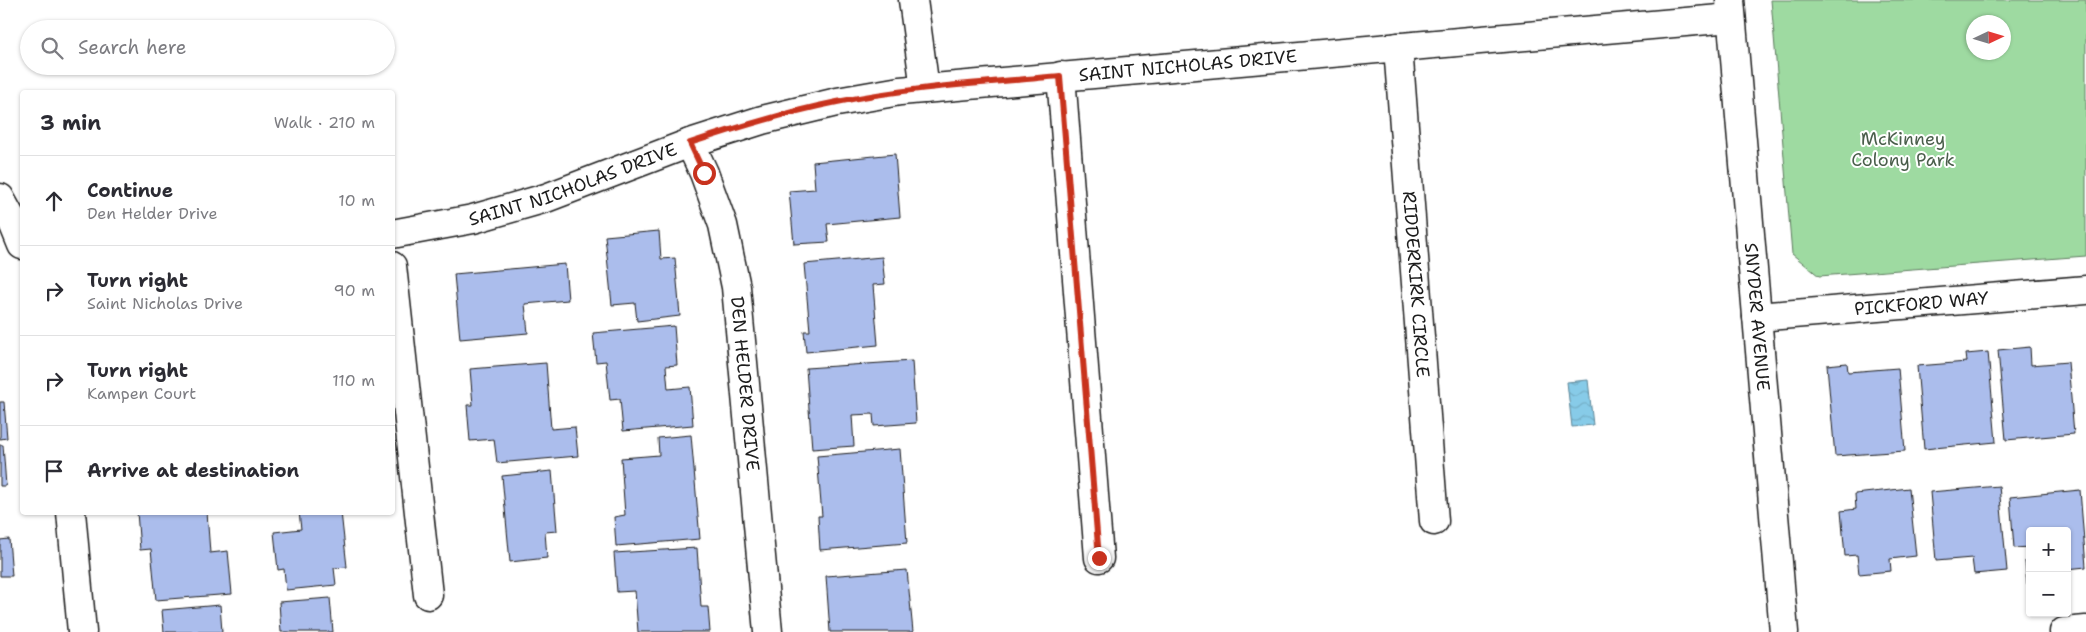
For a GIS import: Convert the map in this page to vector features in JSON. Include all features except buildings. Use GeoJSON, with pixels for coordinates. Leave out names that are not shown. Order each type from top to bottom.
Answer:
{"type":"FeatureCollection","features":[{"type":"Feature","properties":{"kind":"street"},"geometry":{"type":"LineString","coordinates":[[912,0],[925,89]]}},
{"type":"Feature","properties":{"kind":"street","name":"SAINT NICHOLAS DRIVE"},"geometry":{"type":"LineString","coordinates":[[395,233],[473,219],[546,198],[690,143],[762,120],[837,102],[925,89],[1398,47],[1730,9]]}},
{"type":"Feature","properties":{"kind":"street","name":"SNYDER AVENUE"},"geometry":{"type":"LineString","coordinates":[[1730,9],[1784,632]]}},
{"type":"Feature","properties":{"kind":"street","name":"RIDDERKIRK CIRCLE"},"geometry":{"type":"LineString","coordinates":[[1398,47],[1434,521]]}},
{"type":"Feature","properties":{"kind":"street"},"geometry":{"type":"LineString","coordinates":[[1060,76],[1099,558]]}},
{"type":"Feature","properties":{"kind":"street","name":"DEN HELDER DRIVE"},"geometry":{"type":"LineString","coordinates":[[690,143],[704,173],[722,225],[736,287],[768,632]]}},
{"type":"Feature","properties":{"kind":"street"},"geometry":{"type":"LineString","coordinates":[[0,198],[20,240]]}},
{"type":"Feature","properties":{"kind":"street","name":"PICKFORD WAY"},"geometry":{"type":"LineString","coordinates":[[1757,318],[2086,290]]}},
{"type":"Feature","properties":{"kind":"street"},"geometry":{"type":"LineString","coordinates":[[395,293],[428,595]]}},
{"type":"Feature","properties":{"kind":"street"},"geometry":{"type":"LineString","coordinates":[[70,515],[82,632]]}},
{"type":"Feature","properties":{"kind":"street"},"geometry":{"type":"LineString","coordinates":[[2064,632],[2086,630]]}},
{"type":"Feature","properties":{"kind":"green space","name":"McKinney Colony Park"},"geometry":{"type":"Polygon","coordinates":[[[1771,0],[2086,0],[2086,256],[1819,276],[1792,254],[1771,0]]]}},
{"type":"Feature","properties":{"kind":"water"},"geometry":{"type":"Polygon","coordinates":[[[1588,380],[1593,425],[1572,427],[1567,382],[1588,380]]]}},
{"type":"Feature","properties":{"kind":"route"},"geometry":{"type":"LineString","coordinates":[[704,173],[690,143],[762,120],[837,102],[900,92],[1060,76],[1099,558]]}}]}
